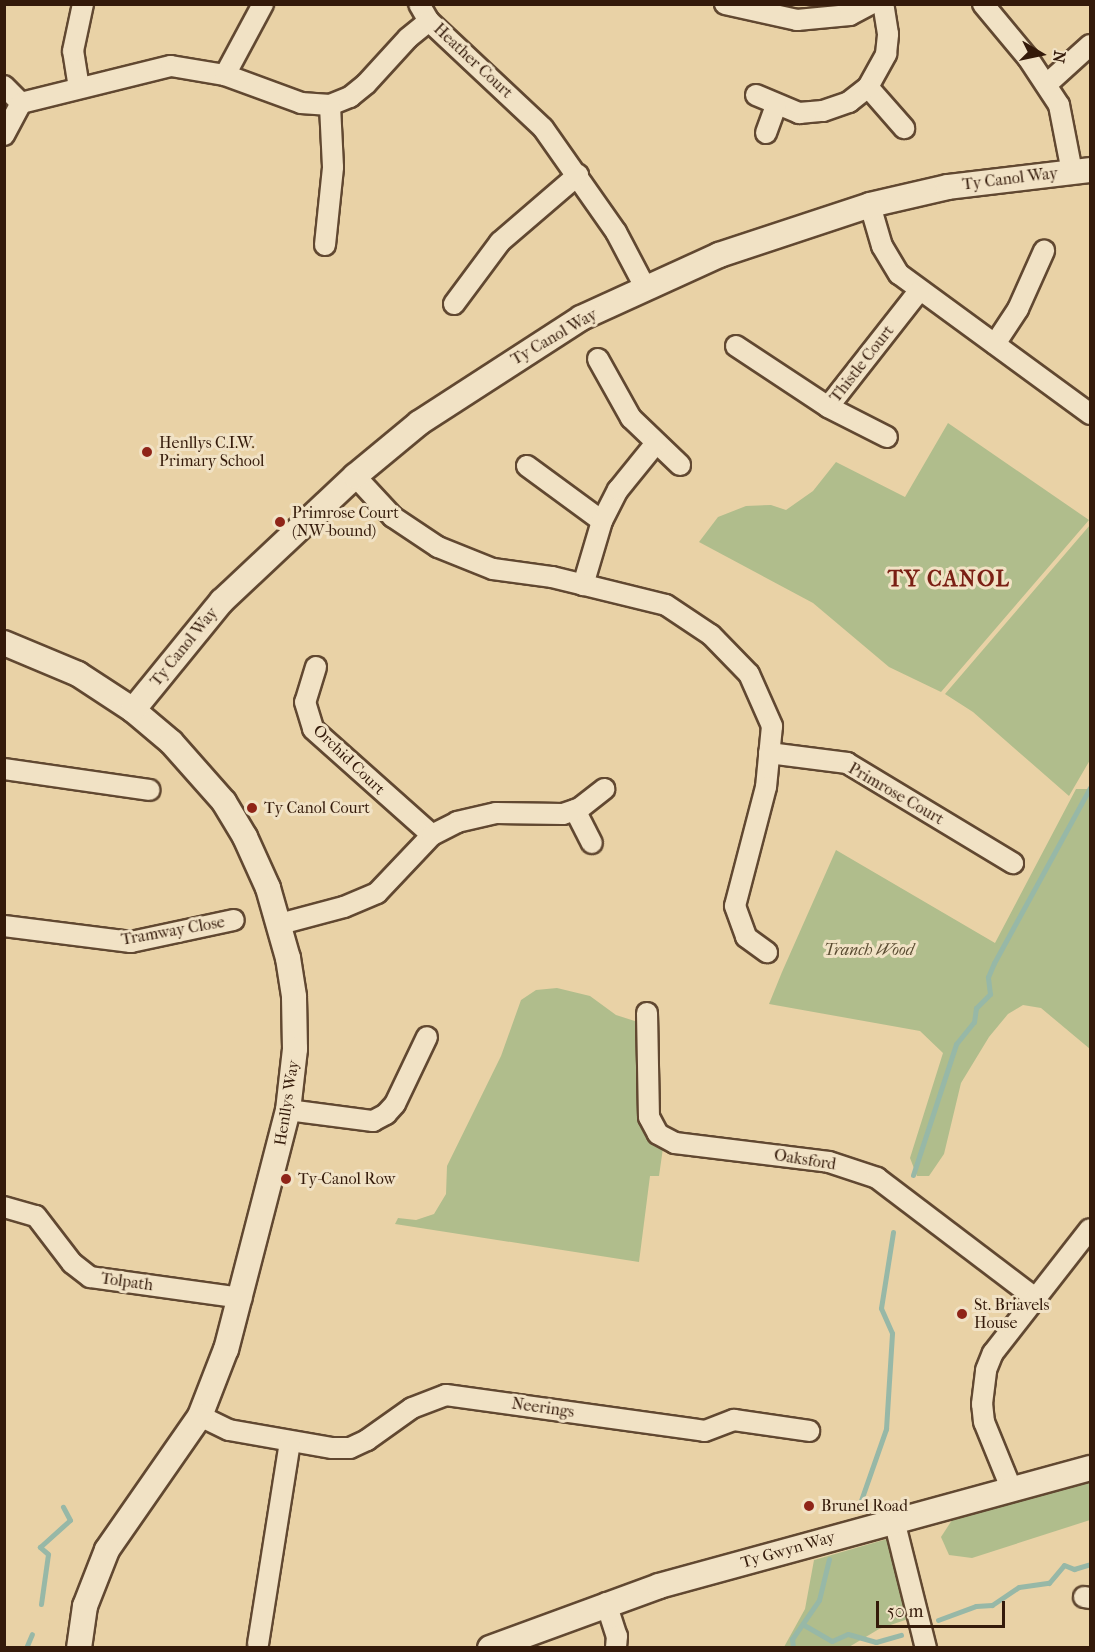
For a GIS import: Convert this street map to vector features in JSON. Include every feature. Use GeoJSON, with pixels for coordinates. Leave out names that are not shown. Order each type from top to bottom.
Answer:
{"type":"FeatureCollection","features":[{"type":"Feature","properties":{"kind":"street"},"geometry":{"type":"LineString","coordinates":[[79,88],[73,51],[83,4]]}},
{"type":"Feature","properties":{"kind":"street"},"geometry":{"type":"LineString","coordinates":[[225,75],[262,4]]}},
{"type":"Feature","properties":{"kind":"street"},"geometry":{"type":"LineString","coordinates":[[419,4],[429,21]]}},
{"type":"Feature","properties":{"kind":"street"},"geometry":{"type":"LineString","coordinates":[[725,4],[797,20],[850,15],[871,4]]}},
{"type":"Feature","properties":{"kind":"street"},"geometry":{"type":"LineString","coordinates":[[756,95],[776,106],[799,113],[823,111],[849,102],[868,87],[886,54],[888,34],[883,4]]}},
{"type":"Feature","properties":{"kind":"street"},"geometry":{"type":"LineString","coordinates":[[983,4],[1047,84],[1081,171]]}},
{"type":"Feature","properties":{"kind":"street","name":"Heather Court"},"geometry":{"type":"LineString","coordinates":[[330,105],[350,98],[408,38],[429,21],[543,128],[616,232],[645,287]]}},
{"type":"Feature","properties":{"kind":"street"},"geometry":{"type":"LineString","coordinates":[[1047,84],[1090,45]]}},
{"type":"Feature","properties":{"kind":"street"},"geometry":{"type":"LineString","coordinates":[[4,135],[21,104],[171,66],[225,75],[301,103],[330,105],[333,167],[325,245]]}},
{"type":"Feature","properties":{"kind":"street"},"geometry":{"type":"LineString","coordinates":[[4,86],[21,104]]}},
{"type":"Feature","properties":{"kind":"street"},"geometry":{"type":"LineString","coordinates":[[868,87],[904,128]]}},
{"type":"Feature","properties":{"kind":"street"},"geometry":{"type":"LineString","coordinates":[[766,133],[776,106]]}},
{"type":"Feature","properties":{"kind":"street","name":"Ty Canol Way"},"geometry":{"type":"LineString","coordinates":[[133,710],[222,601],[355,476],[419,423],[529,349],[645,287],[719,255],[870,205],[948,187],[1081,171]]}},
{"type":"Feature","properties":{"kind":"street"},"geometry":{"type":"LineString","coordinates":[[454,304],[500,242],[578,175]]}},
{"type":"Feature","properties":{"kind":"street"},"geometry":{"type":"LineString","coordinates":[[870,205],[890,260],[919,291],[1090,414]]}},
{"type":"Feature","properties":{"kind":"street"},"geometry":{"type":"LineString","coordinates":[[995,344],[1018,309],[1044,251]]}},
{"type":"Feature","properties":{"kind":"street","name":"Thistle Court"},"geometry":{"type":"LineString","coordinates":[[736,346],[828,407],[919,291]]}},
{"type":"Feature","properties":{"kind":"street"},"geometry":{"type":"LineString","coordinates":[[598,359],[631,418],[680,465]]}},
{"type":"Feature","properties":{"kind":"street"},"geometry":{"type":"LineString","coordinates":[[828,407],[887,437]]}},
{"type":"Feature","properties":{"kind":"street"},"geometry":{"type":"LineString","coordinates":[[584,585],[602,521],[618,490],[656,443]]}},
{"type":"Feature","properties":{"kind":"street"},"geometry":{"type":"LineString","coordinates":[[527,466],[602,521]]}},
{"type":"Feature","properties":{"kind":"street"},"geometry":{"type":"LineString","coordinates":[[355,476],[393,517],[438,547],[493,569],[584,585],[666,605],[711,635],[749,674],[772,726],[766,787],[735,906],[746,937],[767,952]]}},
{"type":"Feature","properties":{"kind":"street","name":"Henllys Way"},"geometry":{"type":"LineString","coordinates":[[4,643],[78,674],[133,710],[171,742],[224,802],[245,837],[280,924],[295,1020],[288,1110],[242,1298],[200,1416],[107,1550],[85,1606],[79,1647]]}},
{"type":"Feature","properties":{"kind":"street","name":"Orchid Court"},"geometry":{"type":"LineString","coordinates":[[316,667],[305,702],[313,729],[432,835]]}},
{"type":"Feature","properties":{"kind":"street","name":"Primrose Court"},"geometry":{"type":"LineString","coordinates":[[769,753],[847,763],[1013,863]]}},
{"type":"Feature","properties":{"kind":"street"},"geometry":{"type":"LineString","coordinates":[[4,769],[148,790]]}},
{"type":"Feature","properties":{"kind":"street"},"geometry":{"type":"LineString","coordinates":[[280,924],[344,907],[376,893],[432,835],[476,816],[514,812],[563,814],[574,810],[604,789]]}},
{"type":"Feature","properties":{"kind":"street"},"geometry":{"type":"LineString","coordinates":[[574,810],[592,843]]}},
{"type":"Feature","properties":{"kind":"street","name":"Tramway Close"},"geometry":{"type":"LineString","coordinates":[[4,926],[131,942],[234,920]]}},
{"type":"Feature","properties":{"kind":"street","name":"Oaksford"},"geometry":{"type":"LineString","coordinates":[[647,1013],[649,1117],[658,1134],[675,1143],[830,1162],[877,1178],[1035,1298]]}},
{"type":"Feature","properties":{"kind":"street"},"geometry":{"type":"LineString","coordinates":[[288,1110],[373,1121],[386,1114],[395,1104],[427,1037]]}},
{"type":"Feature","properties":{"kind":"street","name":"Tolpath"},"geometry":{"type":"LineString","coordinates":[[4,1207],[36,1216],[72,1263],[90,1277],[242,1298]]}},
{"type":"Feature","properties":{"kind":"street"},"geometry":{"type":"LineString","coordinates":[[1011,1488],[984,1422],[982,1387],[993,1353],[1090,1229]]}},
{"type":"Feature","properties":{"kind":"street","name":"Neerings"},"geometry":{"type":"LineString","coordinates":[[200,1416],[229,1430],[290,1442],[350,1448],[428,1399],[446,1395],[705,1431],[734,1420],[809,1431]]}},
{"type":"Feature","properties":{"kind":"street"},"geometry":{"type":"LineString","coordinates":[[258,1644],[290,1442]]}},
{"type":"Feature","properties":{"kind":"street","name":"Ty Gwyn Way"},"geometry":{"type":"LineString","coordinates":[[490,1647],[606,1603],[894,1520],[1090,1468]]}},
{"type":"Feature","properties":{"kind":"street"},"geometry":{"type":"LineString","coordinates":[[894,1520],[926,1647]]}},
{"type":"Feature","properties":{"kind":"street"},"geometry":{"type":"LineString","coordinates":[[606,1603],[617,1636],[616,1647]]}},
{"type":"Feature","properties":{"kind":"green space"},"geometry":{"type":"Polygon","coordinates":[[[948,423],[1089,520],[941,692],[889,667],[813,603],[699,542],[718,517],[746,506],[771,505],[786,510],[813,491],[836,462],[905,497],[948,423]]]}},
{"type":"Feature","properties":{"kind":"green space"},"geometry":{"type":"Polygon","coordinates":[[[1090,525],[1090,760],[1069,796],[973,712],[945,694],[1090,525]]]}},
{"type":"Feature","properties":{"kind":"green space","name":"Tranch Wood"},"geometry":{"type":"Polygon","coordinates":[[[1076,789],[1090,789],[1090,1049],[1041,1008],[1023,1005],[1008,1014],[989,1037],[961,1083],[944,1154],[929,1176],[917,1176],[910,1158],[943,1053],[920,1031],[769,1004],[782,972],[836,850],[995,943],[1076,789]]]}},
{"type":"Feature","properties":{"kind":"green space"},"geometry":{"type":"Polygon","coordinates":[[[557,988],[590,996],[616,1015],[641,1023],[642,1126],[653,1143],[663,1148],[659,1176],[650,1176],[639,1262],[395,1224],[398,1218],[416,1220],[434,1214],[446,1194],[447,1166],[501,1056],[521,1000],[536,990],[557,988]]]}},
{"type":"Feature","properties":{"kind":"green space"},"geometry":{"type":"Polygon","coordinates":[[[1090,1479],[1090,1520],[972,1558],[949,1555],[941,1537],[954,1517],[1090,1479]]]}},
{"type":"Feature","properties":{"kind":"green space"},"geometry":{"type":"Polygon","coordinates":[[[887,1539],[908,1619],[879,1629],[849,1647],[784,1647],[805,1609],[814,1560],[887,1539]]]}},
{"type":"Feature","properties":{"kind":"waterway"},"geometry":{"type":"LineString","coordinates":[[913,1175],[956,1044],[974,1022],[976,1008],[990,994],[988,977],[994,963],[1090,788]]}},
{"type":"Feature","properties":{"kind":"waterway"},"geometry":{"type":"LineString","coordinates":[[859,1506],[886,1429],[892,1333],[881,1308],[893,1232]]}},
{"type":"Feature","properties":{"kind":"waterway"},"geometry":{"type":"LineString","coordinates":[[41,1604],[48,1554],[40,1547],[70,1520],[63,1507]]}},
{"type":"Feature","properties":{"kind":"waterway"},"geometry":{"type":"LineString","coordinates":[[793,1648],[792,1639],[819,1600],[829,1559]]}},
{"type":"Feature","properties":{"kind":"waterway"},"geometry":{"type":"LineString","coordinates":[[938,1620],[976,1606],[992,1605],[1019,1587],[1049,1583],[1064,1565],[1074,1569],[1090,1564]]}},
{"type":"Feature","properties":{"kind":"waterway"},"geometry":{"type":"LineString","coordinates":[[804,1625],[832,1641],[848,1634],[876,1642],[901,1635]]}},
{"type":"Feature","properties":{"kind":"waterway"},"geometry":{"type":"LineString","coordinates":[[26,1648],[32,1634]]}},
{"type":"Feature","properties":{"kind":"place","name":"Henllys C.I.W. Primary School"},"geometry":{"type":"Point","coordinates":[147,452]}},
{"type":"Feature","properties":{"kind":"place","name":"Primrose Court (NW-bound)"},"geometry":{"type":"Point","coordinates":[280,522]}},
{"type":"Feature","properties":{"kind":"place","name":"Ty Canol Court"},"geometry":{"type":"Point","coordinates":[252,808]}},
{"type":"Feature","properties":{"kind":"place","name":"Ty-Canol Row"},"geometry":{"type":"Point","coordinates":[286,1179]}},
{"type":"Feature","properties":{"kind":"place","name":"St. Briavels House"},"geometry":{"type":"Point","coordinates":[962,1314]}},
{"type":"Feature","properties":{"kind":"place","name":"Brunel Road"},"geometry":{"type":"Point","coordinates":[809,1506]}},
{"type":"Feature","properties":{"kind":"district","name":"TY CANOL"},"geometry":{"type":"Point","coordinates":[949,580]}}]}
